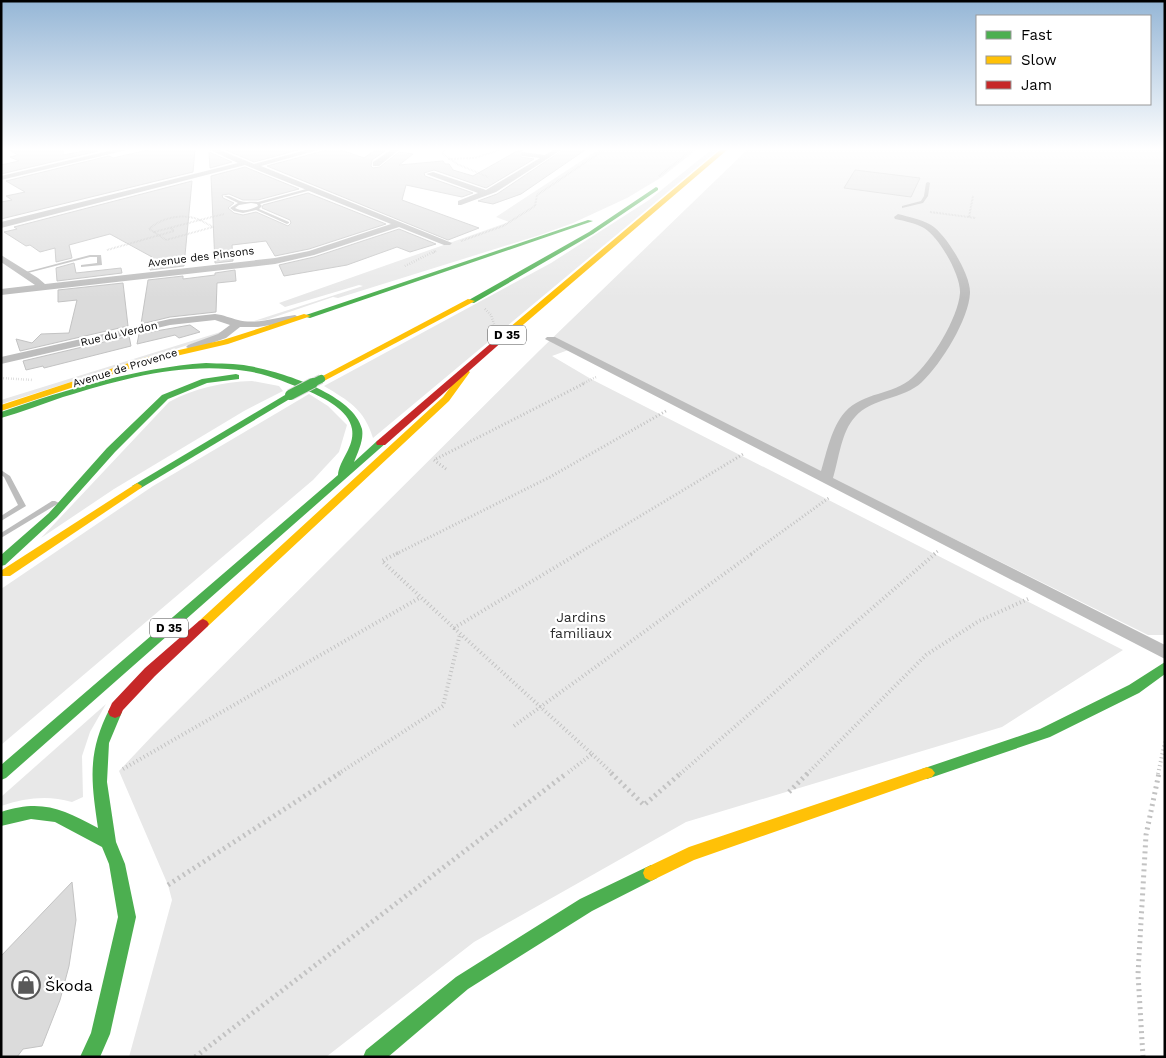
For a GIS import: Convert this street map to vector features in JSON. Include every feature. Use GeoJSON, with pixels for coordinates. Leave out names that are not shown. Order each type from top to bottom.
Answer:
{"type":"FeatureCollection","features":[{"type":"Feature","properties":{"kind":"main road","name":"Avenue de Provence"},"geometry":{"type":"LineString","coordinates":[[1,408],[174,352],[225,342],[550,236],[604,215],[634,199]]}},
{"type":"Feature","properties":{"kind":"main road","name":"Avenue de Provence"},"geometry":{"type":"LineString","coordinates":[[1,576],[139,485],[290,395],[474,300],[556,254],[643,199]]}},
{"type":"Feature","properties":{"kind":"main road","name":"D 35"},"geometry":{"type":"LineString","coordinates":[[1,774],[338,483],[469,367],[666,199]]}},
{"type":"Feature","properties":{"kind":"main road"},"geometry":{"type":"LineString","coordinates":[[1,415],[130,374],[166,366],[220,364],[260,369],[276,374]]}},
{"type":"Feature","properties":{"kind":"main road"},"geometry":{"type":"LineString","coordinates":[[90,1057],[100,1034],[127,917],[117,864],[108,842],[99,782],[102,743],[117,707],[150,672],[446,399],[469,367]]}},
{"type":"Feature","properties":{"kind":"main road","name":"D 35"},"geometry":{"type":"LineString","coordinates":[[1,562],[53,515],[142,418],[170,394],[205,381],[226,377],[276,374],[337,403],[358,427],[358,438],[338,483]]}},
{"type":"Feature","properties":{"kind":"main road"},"geometry":{"type":"LineString","coordinates":[[373,1057],[462,983],[586,905],[689,854],[1045,733],[1134,689],[1165,667]]}},
{"type":"Feature","properties":{"kind":"main road"},"geometry":{"type":"LineString","coordinates":[[1,819],[21,811],[44,813],[65,819],[108,842]]}},
{"type":"Feature","properties":{"kind":"street"},"geometry":{"type":"LineString","coordinates":[[1,225],[102,199]]}},
{"type":"Feature","properties":{"kind":"street"},"geometry":{"type":"LineString","coordinates":[[338,199],[447,243]]}},
{"type":"Feature","properties":{"kind":"street"},"geometry":{"type":"LineString","coordinates":[[461,203],[470,199]]}},
{"type":"Feature","properties":{"kind":"street"},"geometry":{"type":"LineString","coordinates":[[826,479],[848,416],[864,403],[903,390],[922,376],[935,359],[963,305],[965,292],[962,278],[939,236],[932,228],[900,212]]}},
{"type":"Feature","properties":{"kind":"street","name":"Avenue des Pinsons"},"geometry":{"type":"LineString","coordinates":[[1,292],[275,261],[311,253],[399,224]]}},
{"type":"Feature","properties":{"kind":"street"},"geometry":{"type":"LineString","coordinates":[[1,258],[42,287]]}},
{"type":"Feature","properties":{"kind":"street","name":"Rue du Verdon"},"geometry":{"type":"LineString","coordinates":[[1,361],[170,322],[215,316],[238,324]]}},
{"type":"Feature","properties":{"kind":"street"},"geometry":{"type":"LineString","coordinates":[[174,352],[222,337],[238,324],[258,324],[307,316]]}},
{"type":"Feature","properties":{"kind":"street"},"geometry":{"type":"LineString","coordinates":[[551,339],[1165,653]]}},
{"type":"Feature","properties":{"kind":"lane"},"geometry":{"type":"LineString","coordinates":[[234,199],[242,203]]}},
{"type":"Feature","properties":{"kind":"lane"},"geometry":{"type":"LineString","coordinates":[[258,203],[260,206],[256,209],[243,212],[234,210],[232,207],[242,203],[258,203],[271,199]]}},
{"type":"Feature","properties":{"kind":"lane"},"geometry":{"type":"LineString","coordinates":[[900,212],[924,199]]}},
{"type":"Feature","properties":{"kind":"lane"},"geometry":{"type":"LineString","coordinates":[[256,209],[287,223]]}},
{"type":"Feature","properties":{"kind":"lane"},"geometry":{"type":"LineString","coordinates":[[24,274],[90,256],[98,256],[100,264],[83,266]]}},
{"type":"Feature","properties":{"kind":"lane"},"geometry":{"type":"LineString","coordinates":[[1,472],[7,476],[22,506],[1,518]]}},
{"type":"Feature","properties":{"kind":"lane"},"geometry":{"type":"LineString","coordinates":[[1,536],[74,491]]}},
{"type":"Feature","properties":{"kind":"path"},"geometry":{"type":"LineString","coordinates":[[457,242],[512,222],[535,206],[536,199]]}},
{"type":"Feature","properties":{"kind":"path"},"geometry":{"type":"LineString","coordinates":[[969,217],[972,199]]}},
{"type":"Feature","properties":{"kind":"path"},"geometry":{"type":"LineString","coordinates":[[154,232],[200,221],[234,210]]}},
{"type":"Feature","properties":{"kind":"path"},"geometry":{"type":"LineString","coordinates":[[927,212],[976,218]]}},
{"type":"Feature","properties":{"kind":"path"},"geometry":{"type":"LineString","coordinates":[[192,217],[213,227],[166,240],[154,232],[150,229],[152,226],[169,219],[192,217]]}},
{"type":"Feature","properties":{"kind":"path"},"geometry":{"type":"LineString","coordinates":[[90,256],[174,231],[171,228]]}},
{"type":"Feature","properties":{"kind":"path"},"geometry":{"type":"LineString","coordinates":[[446,469],[434,460],[601,374]]}},
{"type":"Feature","properties":{"kind":"path"},"geometry":{"type":"LineString","coordinates":[[1,378],[36,381]]}},
{"type":"Feature","properties":{"kind":"path"},"geometry":{"type":"LineString","coordinates":[[669,410],[550,477],[382,561],[592,754],[644,805],[939,550],[930,545]]}},
{"type":"Feature","properties":{"kind":"path"},"geometry":{"type":"LineString","coordinates":[[454,628],[750,451],[742,447]]}},
{"type":"Feature","properties":{"kind":"path"},"geometry":{"type":"LineString","coordinates":[[514,726],[835,493]]}},
{"type":"Feature","properties":{"kind":"path"},"geometry":{"type":"LineString","coordinates":[[120,771],[421,597]]}},
{"type":"Feature","properties":{"kind":"path"},"geometry":{"type":"LineString","coordinates":[[789,792],[926,655],[979,621],[1024,600],[1034,598]]}},
{"type":"Feature","properties":{"kind":"path"},"geometry":{"type":"LineString","coordinates":[[168,885],[443,706],[460,634]]}},
{"type":"Feature","properties":{"kind":"path"},"geometry":{"type":"LineString","coordinates":[[1143,1057],[1138,974],[1146,835],[1165,742]]}},
{"type":"Feature","properties":{"kind":"path"},"geometry":{"type":"LineString","coordinates":[[195,1057],[592,754]]}},
{"type":"Feature","properties":{"kind":"green space"},"geometry":{"type":"Polygon","coordinates":[[[523,199],[624,199],[573,223],[540,235],[338,298],[333,297],[266,320],[254,321],[363,286],[359,285],[285,307],[279,303],[509,222],[496,217],[523,199]]]}},
{"type":"Feature","properties":{"kind":"green space"},"geometry":{"type":"Polygon","coordinates":[[[659,199],[373,438],[360,413],[341,396],[324,386],[551,263],[649,200],[659,199]]]}},
{"type":"Feature","properties":{"kind":"green space","name":"Jardins familiaux"},"geometry":{"type":"Polygon","coordinates":[[[696,199],[1165,199],[1165,635],[1148,635],[571,349],[552,356],[591,379],[1123,650],[1002,727],[686,822],[474,942],[326,1057],[129,1057],[172,900],[168,885],[119,771],[540,350],[696,199]]]}},
{"type":"Feature","properties":{"kind":"green space"},"geometry":{"type":"Polygon","coordinates":[[[227,330],[223,334],[1,404],[1,400],[227,330]]]}},
{"type":"Feature","properties":{"kind":"green space"},"geometry":{"type":"Polygon","coordinates":[[[252,381],[279,386],[283,391],[244,411],[114,489],[41,538],[169,402],[209,387],[252,381]]]}},
{"type":"Feature","properties":{"kind":"green space"},"geometry":{"type":"Polygon","coordinates":[[[309,394],[328,406],[347,425],[339,452],[313,480],[1,745],[1,589],[153,486],[309,394]]]}},
{"type":"Feature","properties":{"kind":"green space"},"geometry":{"type":"Polygon","coordinates":[[[106,704],[90,732],[82,756],[83,797],[72,802],[36,798],[1,806],[1,797],[106,704]]]}},
{"type":"Feature","properties":{"kind":"building"},"geometry":{"type":"Polygon","coordinates":[[[81,199],[1,219],[1,202],[12,200],[81,199]]]}},
{"type":"Feature","properties":{"kind":"building"},"geometry":{"type":"Polygon","coordinates":[[[121,199],[190,199],[184,266],[150,270],[152,257],[110,234],[69,245],[72,258],[56,262],[55,248],[40,252],[30,245],[26,246],[4,232],[17,229],[14,227],[121,199]]]}},
{"type":"Feature","properties":{"kind":"building"},"geometry":{"type":"Polygon","coordinates":[[[212,199],[226,199],[234,203],[228,208],[234,213],[243,215],[256,212],[288,226],[291,223],[290,220],[262,208],[263,205],[284,199],[324,199],[386,224],[309,249],[275,256],[266,241],[232,245],[233,261],[215,263],[212,199]]]}},
{"type":"Feature","properties":{"kind":"building"},"geometry":{"type":"Polygon","coordinates":[[[349,199],[402,199],[479,228],[448,240],[349,199]]]}},
{"type":"Feature","properties":{"kind":"building"},"geometry":{"type":"Polygon","coordinates":[[[482,199],[506,199],[493,204],[478,201],[482,199]]]}},
{"type":"Feature","properties":{"kind":"building"},"geometry":{"type":"Polygon","coordinates":[[[399,229],[436,244],[410,252],[397,247],[347,265],[284,276],[279,265],[314,257],[399,229]]]}},
{"type":"Feature","properties":{"kind":"building"},"geometry":{"type":"Polygon","coordinates":[[[74,263],[76,273],[121,268],[122,273],[57,281],[56,268],[74,263]]]}},
{"type":"Feature","properties":{"kind":"building"},"geometry":{"type":"Polygon","coordinates":[[[235,270],[236,281],[217,283],[216,312],[170,317],[141,324],[148,280],[183,276],[183,279],[215,275],[215,273],[235,270]]]}},
{"type":"Feature","properties":{"kind":"building"},"geometry":{"type":"Polygon","coordinates":[[[123,283],[128,326],[20,351],[16,339],[32,343],[41,334],[69,333],[77,300],[58,302],[58,290],[123,283]]]}},
{"type":"Feature","properties":{"kind":"building"},"geometry":{"type":"Polygon","coordinates":[[[190,325],[200,332],[179,338],[175,335],[137,344],[139,334],[190,325]]]}},
{"type":"Feature","properties":{"kind":"building"},"geometry":{"type":"Polygon","coordinates":[[[129,336],[131,346],[44,368],[43,366],[26,370],[23,361],[129,336]]]}},
{"type":"Feature","properties":{"kind":"building"},"geometry":{"type":"Polygon","coordinates":[[[72,882],[76,920],[69,966],[60,1000],[42,1046],[23,1049],[17,1057],[1,1057],[1,956],[72,882]]]}},
{"type":"Feature","properties":{"kind":"traffic: fast"},"geometry":{"type":"LineString","coordinates":[[471,301],[591,233],[641,199]]}},
{"type":"Feature","properties":{"kind":"traffic: fast"},"geometry":{"type":"LineString","coordinates":[[307,316],[590,221]]}},
{"type":"Feature","properties":{"kind":"traffic: fast"},"geometry":{"type":"LineString","coordinates":[[1,415],[87,387],[146,372],[206,366],[247,368],[313,390],[336,403],[350,415],[358,431],[357,439],[353,453],[342,474]]}},
{"type":"Feature","properties":{"kind":"traffic: fast"},"geometry":{"type":"LineString","coordinates":[[1,562],[53,515],[111,450],[165,397],[205,381],[236,377]]}},
{"type":"Feature","properties":{"kind":"traffic: fast"},"geometry":{"type":"LineString","coordinates":[[290,395],[321,379]]}},
{"type":"Feature","properties":{"kind":"traffic: fast"},"geometry":{"type":"LineString","coordinates":[[137,486],[290,395]]}},
{"type":"Feature","properties":{"kind":"traffic: fast"},"geometry":{"type":"LineString","coordinates":[[1,774],[381,443]]}},
{"type":"Feature","properties":{"kind":"traffic: fast"},"geometry":{"type":"LineString","coordinates":[[927,773],[1045,733],[1134,689],[1165,667]]}},
{"type":"Feature","properties":{"kind":"traffic: fast"},"geometry":{"type":"LineString","coordinates":[[90,1057],[100,1034],[127,917],[117,864],[108,842],[99,782],[102,743],[115,712]]}},
{"type":"Feature","properties":{"kind":"traffic: fast"},"geometry":{"type":"LineString","coordinates":[[1,819],[31,812],[44,813],[69,821],[108,842]]}},
{"type":"Feature","properties":{"kind":"traffic: fast"},"geometry":{"type":"LineString","coordinates":[[373,1057],[462,983],[586,905],[651,873]]}},
{"type":"Feature","properties":{"kind":"traffic: slow"},"geometry":{"type":"LineString","coordinates":[[500,340],[666,199]]}},
{"type":"Feature","properties":{"kind":"traffic: slow"},"geometry":{"type":"LineString","coordinates":[[321,379],[471,301]]}},
{"type":"Feature","properties":{"kind":"traffic: slow"},"geometry":{"type":"LineString","coordinates":[[1,408],[147,360],[225,342],[307,316]]}},
{"type":"Feature","properties":{"kind":"traffic: slow"},"geometry":{"type":"LineString","coordinates":[[203,624],[446,399],[466,372]]}},
{"type":"Feature","properties":{"kind":"traffic: slow"},"geometry":{"type":"LineString","coordinates":[[6,573],[137,486]]}},
{"type":"Feature","properties":{"kind":"traffic: slow"},"geometry":{"type":"LineString","coordinates":[[651,873],[689,854],[927,773]]}},
{"type":"Feature","properties":{"kind":"traffic: jam"},"geometry":{"type":"LineString","coordinates":[[381,443],[500,340]]}},
{"type":"Feature","properties":{"kind":"traffic: jam"},"geometry":{"type":"LineString","coordinates":[[115,712],[117,707],[150,672],[203,624]]}},
{"type":"Feature","properties":{"kind":"place","name":"Škoda"},"geometry":{"type":"Point","coordinates":[26,985]}}]}
